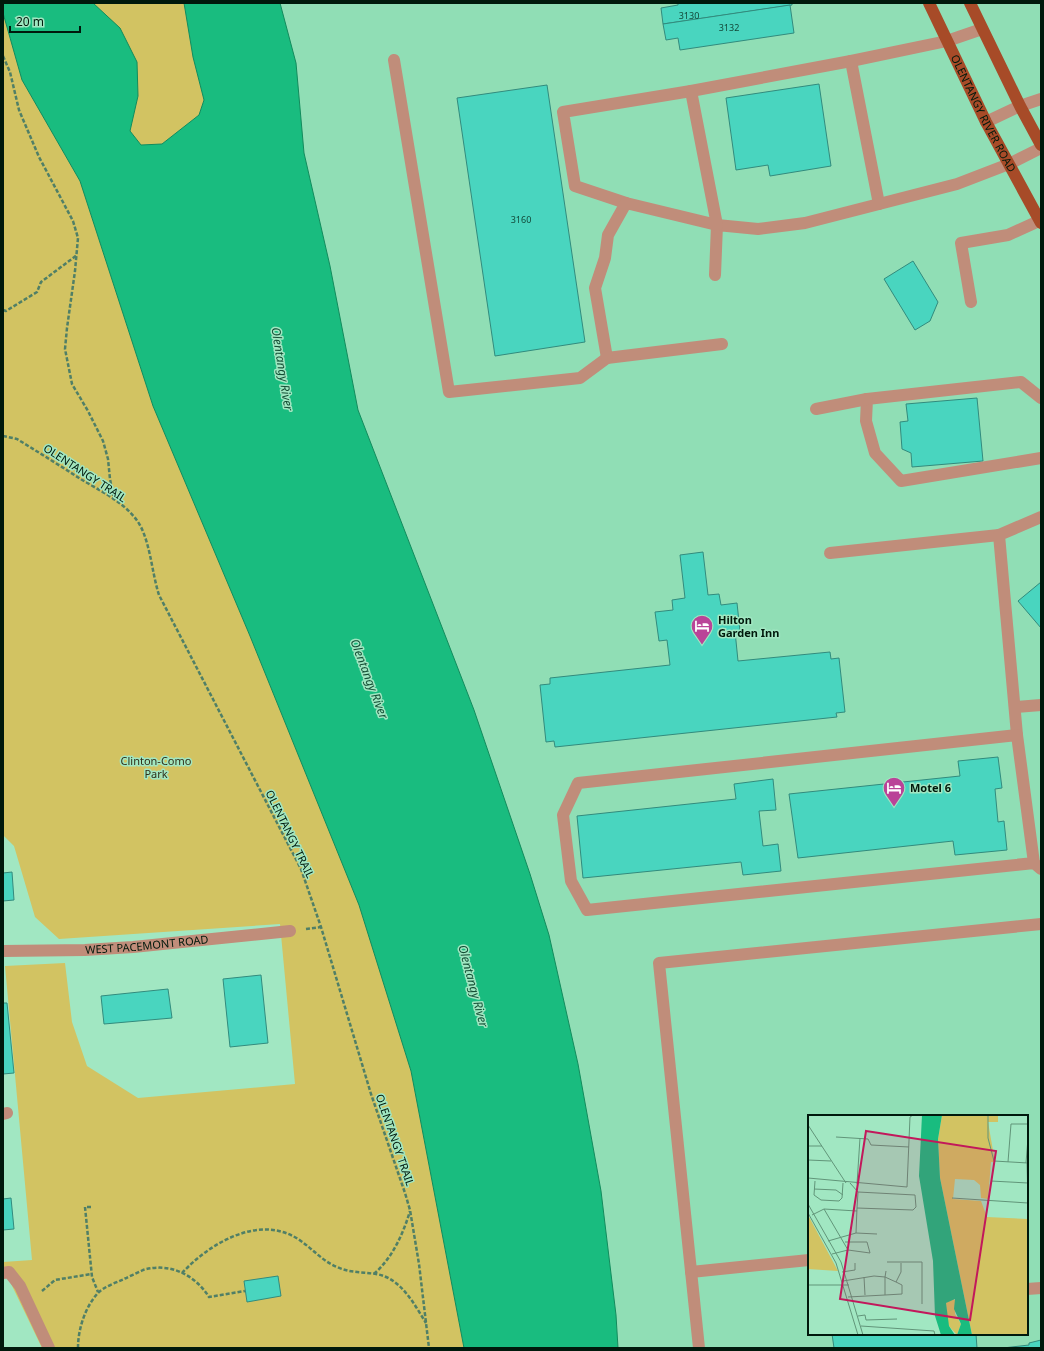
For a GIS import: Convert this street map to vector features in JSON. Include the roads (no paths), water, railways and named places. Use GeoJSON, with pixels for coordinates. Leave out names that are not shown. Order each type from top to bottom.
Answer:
{"type":"FeatureCollection","features":[{"type":"Feature","properties":{"kind":"main road","name":"OLENTANGY RIVER ROAD"},"geometry":{"type":"LineString","coordinates":[[929,3],[986,122],[1041,221]]}},
{"type":"Feature","properties":{"kind":"main road"},"geometry":{"type":"LineString","coordinates":[[970,3],[1041,146]]}},
{"type":"Feature","properties":{"kind":"street"},"geometry":{"type":"LineString","coordinates":[[982,29],[947,41],[851,61],[691,91],[563,112],[575,186],[626,203],[717,225],[758,229],[797,224],[957,184],[1009,164],[1041,146]]}},
{"type":"Feature","properties":{"kind":"street"},"geometry":{"type":"LineString","coordinates":[[394,60],[449,392],[580,378],[607,358],[722,344]]}},
{"type":"Feature","properties":{"kind":"street"},"geometry":{"type":"LineString","coordinates":[[851,61],[879,204]]}},
{"type":"Feature","properties":{"kind":"street"},"geometry":{"type":"LineString","coordinates":[[691,91],[717,225],[715,275]]}},
{"type":"Feature","properties":{"kind":"street"},"geometry":{"type":"LineString","coordinates":[[986,122],[1020,106],[1041,99]]}},
{"type":"Feature","properties":{"kind":"street"},"geometry":{"type":"LineString","coordinates":[[607,358],[595,288],[605,258],[608,235],[626,203]]}},
{"type":"Feature","properties":{"kind":"street"},"geometry":{"type":"LineString","coordinates":[[971,302],[961,243],[1008,235],[1041,221]]}},
{"type":"Feature","properties":{"kind":"street"},"geometry":{"type":"LineString","coordinates":[[816,409],[867,399],[1021,382],[1041,397]]}},
{"type":"Feature","properties":{"kind":"street"},"geometry":{"type":"LineString","coordinates":[[867,399],[866,421],[875,453],[901,481],[1041,458]]}},
{"type":"Feature","properties":{"kind":"street"},"geometry":{"type":"LineString","coordinates":[[830,552],[999,535],[1041,517]]}},
{"type":"Feature","properties":{"kind":"street"},"geometry":{"type":"LineString","coordinates":[[999,535],[1016,707],[1017,735],[1037,866],[588,910],[571,881],[563,815],[578,783],[1017,735]]}},
{"type":"Feature","properties":{"kind":"street"},"geometry":{"type":"LineString","coordinates":[[1016,707],[1041,705]]}},
{"type":"Feature","properties":{"kind":"street"},"geometry":{"type":"LineString","coordinates":[[699,1348],[659,963],[1041,924]]}},
{"type":"Feature","properties":{"kind":"street","name":"WEST PACEMONT ROAD"},"geometry":{"type":"LineString","coordinates":[[3,951],[126,948],[290,931]]}},
{"type":"Feature","properties":{"kind":"street"},"geometry":{"type":"LineString","coordinates":[[691,1272],[808,1260]]}},
{"type":"Feature","properties":{"kind":"street"},"geometry":{"type":"LineString","coordinates":[[6,1272],[20,1286],[49,1348]]}},
{"type":"Feature","properties":{"kind":"street"},"geometry":{"type":"LineString","coordinates":[[1028,1289],[1041,1288]]}},
{"type":"Feature","properties":{"kind":"water","name":"Olentangy River"},"geometry":{"type":"Polygon","coordinates":[[[3,3],[93,3],[120,28],[137,62],[138,96],[130,131],[141,145],[162,144],[199,115],[204,100],[193,57],[184,3],[280,3],[296,63],[304,153],[330,266],[358,410],[474,710],[530,874],[549,935],[578,1064],[601,1191],[616,1315],[618,1348],[464,1348],[411,1071],[359,905],[250,636],[153,406],[80,181],[22,80],[3,13],[3,3]]]}},
{"type":"Feature","properties":{"kind":"place","name":"Hilton Garden Inn"},"geometry":{"type":"Point","coordinates":[702,646]}},
{"type":"Feature","properties":{"kind":"place","name":"Motel 6"},"geometry":{"type":"Point","coordinates":[894,808]}},
{"type":"Feature","properties":{"kind":"park label","name":"Clinton-Como Park"},"geometry":{"type":"Point","coordinates":[156,767]}}]}
